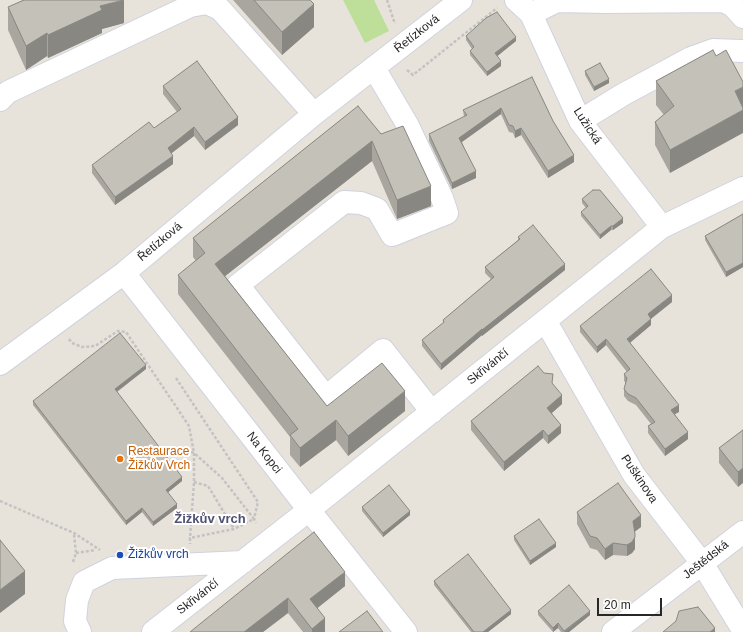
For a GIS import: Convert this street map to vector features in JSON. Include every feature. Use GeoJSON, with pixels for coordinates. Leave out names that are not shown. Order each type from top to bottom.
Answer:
{"type":"FeatureCollection","features":[{"type":"Feature","properties":{"kind":"street","name":"Řetízková"},"geometry":{"type":"LineString","coordinates":[[0,359],[124,273],[314,114],[378,75],[461,0]]}},
{"type":"Feature","properties":{"kind":"street"},"geometry":{"type":"LineString","coordinates":[[516,6],[557,1],[723,1],[733,6],[743,17]]}},
{"type":"Feature","properties":{"kind":"street"},"geometry":{"type":"LineString","coordinates":[[0,100],[8,92],[190,6],[207,3],[220,9],[314,114]]}},
{"type":"Feature","properties":{"kind":"street","name":"Lužická"},"geometry":{"type":"LineString","coordinates":[[516,6],[580,121],[662,228]]}},
{"type":"Feature","properties":{"kind":"street"},"geometry":{"type":"LineString","coordinates":[[580,121],[624,94],[691,58],[713,50],[743,51]]}},
{"type":"Feature","properties":{"kind":"street"},"geometry":{"type":"LineString","coordinates":[[378,75],[407,124],[442,198],[447,213],[392,235],[377,209],[361,203],[344,202],[238,285],[326,397],[383,350],[432,412]]}},
{"type":"Feature","properties":{"kind":"street","name":"Skřivánčí"},"geometry":{"type":"LineString","coordinates":[[153,632],[546,322],[662,228],[743,188]]}},
{"type":"Feature","properties":{"kind":"street","name":"Na Kopci"},"geometry":{"type":"LineString","coordinates":[[124,273],[406,632]]}},
{"type":"Feature","properties":{"kind":"street","name":"Puškinova"},"geometry":{"type":"LineString","coordinates":[[546,322],[634,475],[702,563],[743,630]]}},
{"type":"Feature","properties":{"kind":"street","name":"Ještědská"},"geometry":{"type":"LineString","coordinates":[[613,632],[743,532]]}},
{"type":"Feature","properties":{"kind":"street","name":"Skřivánčí"},"geometry":{"type":"LineString","coordinates":[[80,632],[75,621],[76,607],[84,582],[112,568],[243,562]]}},
{"type":"Feature","properties":{"kind":"path"},"geometry":{"type":"LineString","coordinates":[[378,75],[403,66],[413,75],[480,23],[516,6]]}},
{"type":"Feature","properties":{"kind":"path"},"geometry":{"type":"LineString","coordinates":[[66,334],[72,343],[82,347],[95,346],[118,331],[126,332],[189,426],[194,453],[194,482],[189,550]]}},
{"type":"Feature","properties":{"kind":"path"},"geometry":{"type":"LineString","coordinates":[[172,372],[258,502],[254,519]]}},
{"type":"Feature","properties":{"kind":"path"},"geometry":{"type":"LineString","coordinates":[[171,451],[194,453],[222,478],[254,519],[268,542]]}},
{"type":"Feature","properties":{"kind":"path"},"geometry":{"type":"LineString","coordinates":[[194,482],[208,486],[234,529]]}},
{"type":"Feature","properties":{"kind":"path"},"geometry":{"type":"LineString","coordinates":[[0,501],[74,533],[100,550]]}},
{"type":"Feature","properties":{"kind":"path"},"geometry":{"type":"LineString","coordinates":[[190,538],[234,529],[254,519]]}},
{"type":"Feature","properties":{"kind":"path"},"geometry":{"type":"LineString","coordinates":[[76,554],[108,550]]}},
{"type":"Feature","properties":{"kind":"green space"},"geometry":{"type":"Polygon","coordinates":[[[343,0],[374,0],[389,31],[365,43],[343,0]]]}},
{"type":"Feature","properties":{"kind":"building"},"geometry":{"type":"Polygon","coordinates":[[[24,0],[124,0],[100,6],[102,10],[48,35],[47,33],[26,46],[8,7],[24,0]]]}},
{"type":"Feature","properties":{"kind":"building"},"geometry":{"type":"Polygon","coordinates":[[[254,0],[310,0],[314,4],[282,32],[254,0]]]}},
{"type":"Feature","properties":{"kind":"building"},"geometry":{"type":"Polygon","coordinates":[[[497,12],[516,37],[495,53],[501,61],[487,72],[470,51],[474,47],[466,36],[486,18],[497,12]]]}},
{"type":"Feature","properties":{"kind":"building"},"geometry":{"type":"Polygon","coordinates":[[[713,50],[716,56],[726,50],[743,82],[743,87],[735,91],[743,110],[670,150],[655,122],[674,106],[656,81],[713,50]]]}},
{"type":"Feature","properties":{"kind":"building"},"geometry":{"type":"Polygon","coordinates":[[[197,61],[238,117],[205,142],[194,127],[168,148],[173,156],[115,197],[92,165],[149,122],[154,128],[181,109],[163,86],[197,61]]]}},
{"type":"Feature","properties":{"kind":"building"},"geometry":{"type":"Polygon","coordinates":[[[600,63],[609,79],[594,87],[585,71],[600,63]]]}},
{"type":"Feature","properties":{"kind":"building"},"geometry":{"type":"Polygon","coordinates":[[[532,77],[553,121],[574,155],[548,171],[521,128],[515,131],[513,126],[509,125],[501,108],[459,138],[476,171],[452,183],[429,134],[467,115],[463,110],[532,77]]]}},
{"type":"Feature","properties":{"kind":"building"},"geometry":{"type":"Polygon","coordinates":[[[358,106],[381,134],[403,126],[431,186],[397,200],[372,141],[215,264],[327,406],[382,363],[405,391],[348,436],[336,420],[300,448],[290,435],[298,429],[178,275],[205,253],[193,238],[358,106]]]}},
{"type":"Feature","properties":{"kind":"building"},"geometry":{"type":"Polygon","coordinates":[[[593,190],[600,190],[623,218],[600,235],[581,212],[588,206],[582,199],[593,190]]]}},
{"type":"Feature","properties":{"kind":"building"},"geometry":{"type":"Polygon","coordinates":[[[743,214],[743,263],[726,272],[705,236],[743,214]]]}},
{"type":"Feature","properties":{"kind":"building"},"geometry":{"type":"Polygon","coordinates":[[[533,225],[565,264],[482,329],[441,364],[422,340],[444,322],[443,320],[494,277],[485,267],[520,239],[518,237],[533,225]]]}},
{"type":"Feature","properties":{"kind":"building"},"geometry":{"type":"Polygon","coordinates":[[[651,269],[672,295],[648,314],[651,319],[627,339],[679,405],[671,410],[688,432],[665,449],[648,426],[655,422],[636,398],[628,394],[624,389],[627,378],[624,374],[630,369],[606,339],[597,347],[580,326],[651,269]]]}},
{"type":"Feature","properties":{"kind":"building"},"geometry":{"type":"Polygon","coordinates":[[[120,333],[146,365],[115,389],[182,477],[166,490],[177,504],[153,522],[142,508],[126,521],[33,401],[120,333]]]}},
{"type":"Feature","properties":{"kind":"building"},"geometry":{"type":"Polygon","coordinates":[[[538,366],[544,373],[553,374],[552,383],[562,395],[547,408],[561,425],[548,436],[543,430],[504,462],[471,421],[538,366]]]}},
{"type":"Feature","properties":{"kind":"building"},"geometry":{"type":"Polygon","coordinates":[[[743,430],[743,468],[738,472],[719,448],[743,430]]]}},
{"type":"Feature","properties":{"kind":"building"},"geometry":{"type":"Polygon","coordinates":[[[618,483],[641,515],[633,521],[635,537],[632,542],[627,545],[613,543],[605,549],[597,538],[590,536],[577,512],[618,483]]]}},
{"type":"Feature","properties":{"kind":"building"},"geometry":{"type":"Polygon","coordinates":[[[389,485],[410,511],[383,533],[362,507],[389,485]]]}},
{"type":"Feature","properties":{"kind":"building"},"geometry":{"type":"Polygon","coordinates":[[[539,519],[556,543],[530,561],[514,536],[539,519]]]}},
{"type":"Feature","properties":{"kind":"building"},"geometry":{"type":"Polygon","coordinates":[[[314,532],[345,572],[310,599],[325,618],[312,629],[288,598],[244,632],[190,632],[314,532]]]}},
{"type":"Feature","properties":{"kind":"building"},"geometry":{"type":"Polygon","coordinates":[[[0,540],[25,571],[0,590],[0,540]]]}},
{"type":"Feature","properties":{"kind":"building"},"geometry":{"type":"Polygon","coordinates":[[[468,554],[511,610],[483,632],[474,632],[434,581],[468,554]]]}},
{"type":"Feature","properties":{"kind":"building"},"geometry":{"type":"Polygon","coordinates":[[[569,585],[590,611],[564,631],[558,623],[553,628],[538,611],[569,585]]]}},
{"type":"Feature","properties":{"kind":"building"},"geometry":{"type":"Polygon","coordinates":[[[698,607],[715,628],[710,632],[663,632],[676,621],[679,611],[698,607]]]}},
{"type":"Feature","properties":{"kind":"building"},"geometry":{"type":"Polygon","coordinates":[[[367,611],[383,632],[339,632],[367,611]]]}},
{"type":"Feature","properties":{"kind":"place","name":"Restaurace Žižkův Vrch"},"geometry":{"type":"Point","coordinates":[120,459]}},
{"type":"Feature","properties":{"kind":"place","name":"Žižkův vrch"},"geometry":{"type":"Point","coordinates":[120,555]}},
{"type":"Feature","properties":{"kind":"district","name":"Žižkův vrch"},"geometry":{"type":"Point","coordinates":[210,519]}}]}
